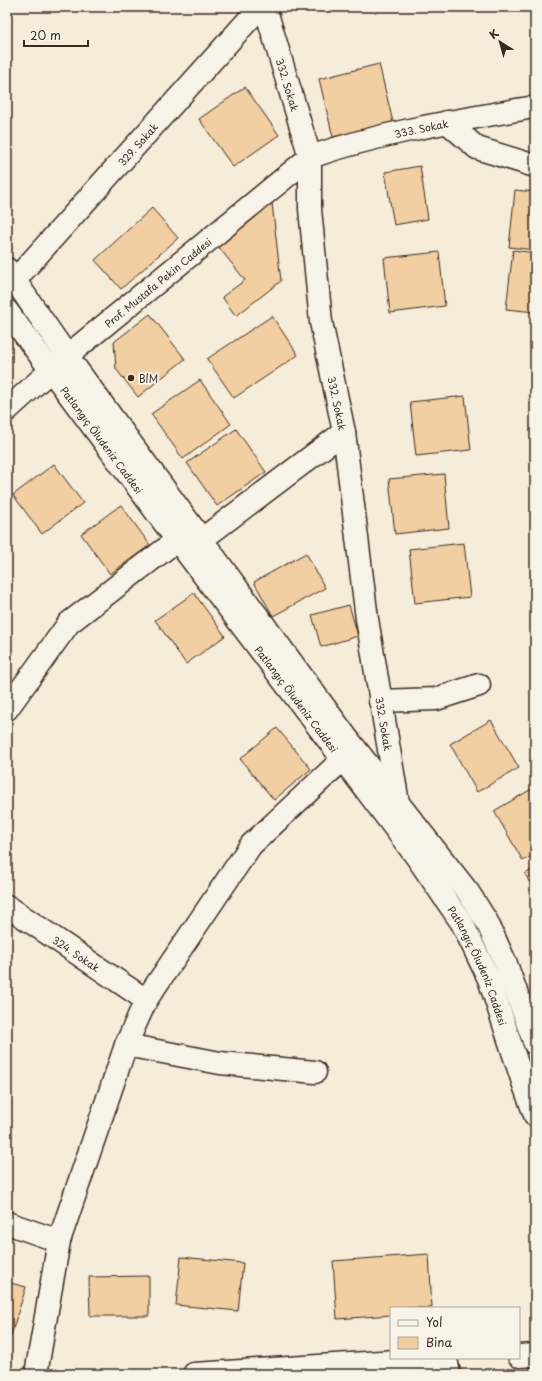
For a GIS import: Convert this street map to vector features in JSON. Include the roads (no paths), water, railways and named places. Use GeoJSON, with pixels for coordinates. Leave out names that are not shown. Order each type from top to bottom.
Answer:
{"type":"FeatureCollection","features":[{"type":"Feature","properties":{"kind":"street","name":"329. Sokak"},"geometry":{"type":"LineString","coordinates":[[11,274],[260,7]]}},
{"type":"Feature","properties":{"kind":"street","name":"332. Sokak"},"geometry":{"type":"LineString","coordinates":[[265,7],[310,157],[310,210],[321,322],[344,432],[367,619],[398,803]]}},
{"type":"Feature","properties":{"kind":"street","name":"333. Sokak"},"geometry":{"type":"LineString","coordinates":[[310,157],[341,146],[447,122],[535,106]]}},
{"type":"Feature","properties":{"kind":"street"},"geometry":{"type":"LineString","coordinates":[[447,122],[477,148],[535,166]]}},
{"type":"Feature","properties":{"kind":"street","name":"Prof. Mustafa Pekin Caddesi"},"geometry":{"type":"LineString","coordinates":[[7,410],[50,370],[310,157]]}},
{"type":"Feature","properties":{"kind":"street","name":"Patlangıç Öludeniz Caddesi"},"geometry":{"type":"LineString","coordinates":[[11,274],[67,356],[347,738],[468,892],[487,922],[506,964],[535,1044]]}},
{"type":"Feature","properties":{"kind":"street","name":"Patlangıç Öludeniz Caddesi"},"geometry":{"type":"LineString","coordinates":[[8,315],[342,760],[416,856],[462,923],[489,979],[535,1115]]}},
{"type":"Feature","properties":{"kind":"street"},"geometry":{"type":"LineString","coordinates":[[201,540],[344,432]]}},
{"type":"Feature","properties":{"kind":"street"},"geometry":{"type":"LineString","coordinates":[[7,708],[69,623],[177,540]]}},
{"type":"Feature","properties":{"kind":"street"},"geometry":{"type":"LineString","coordinates":[[380,701],[436,698],[479,685]]}},
{"type":"Feature","properties":{"kind":"street"},"geometry":{"type":"LineString","coordinates":[[36,1374],[59,1241],[126,1045],[146,1000],[251,845],[342,760]]}},
{"type":"Feature","properties":{"kind":"street","name":"324. Sokak"},"geometry":{"type":"LineString","coordinates":[[7,906],[146,1000]]}},
{"type":"Feature","properties":{"kind":"street"},"geometry":{"type":"LineString","coordinates":[[126,1045],[220,1062],[315,1072]]}},
{"type":"Feature","properties":{"kind":"street"},"geometry":{"type":"LineString","coordinates":[[7,1223],[59,1241]]}},
{"type":"Feature","properties":{"kind":"street"},"geometry":{"type":"LineString","coordinates":[[520,1356],[535,1355]]}},
{"type":"Feature","properties":{"kind":"street"},"geometry":{"type":"LineString","coordinates":[[194,1374],[426,1359]]}},
{"type":"Feature","properties":{"kind":"street"},"geometry":{"type":"LineString","coordinates":[[446,1359],[449,1374]]}},
{"type":"Feature","properties":{"kind":"place","name":"BİM"},"geometry":{"type":"Point","coordinates":[131,378]}}]}
